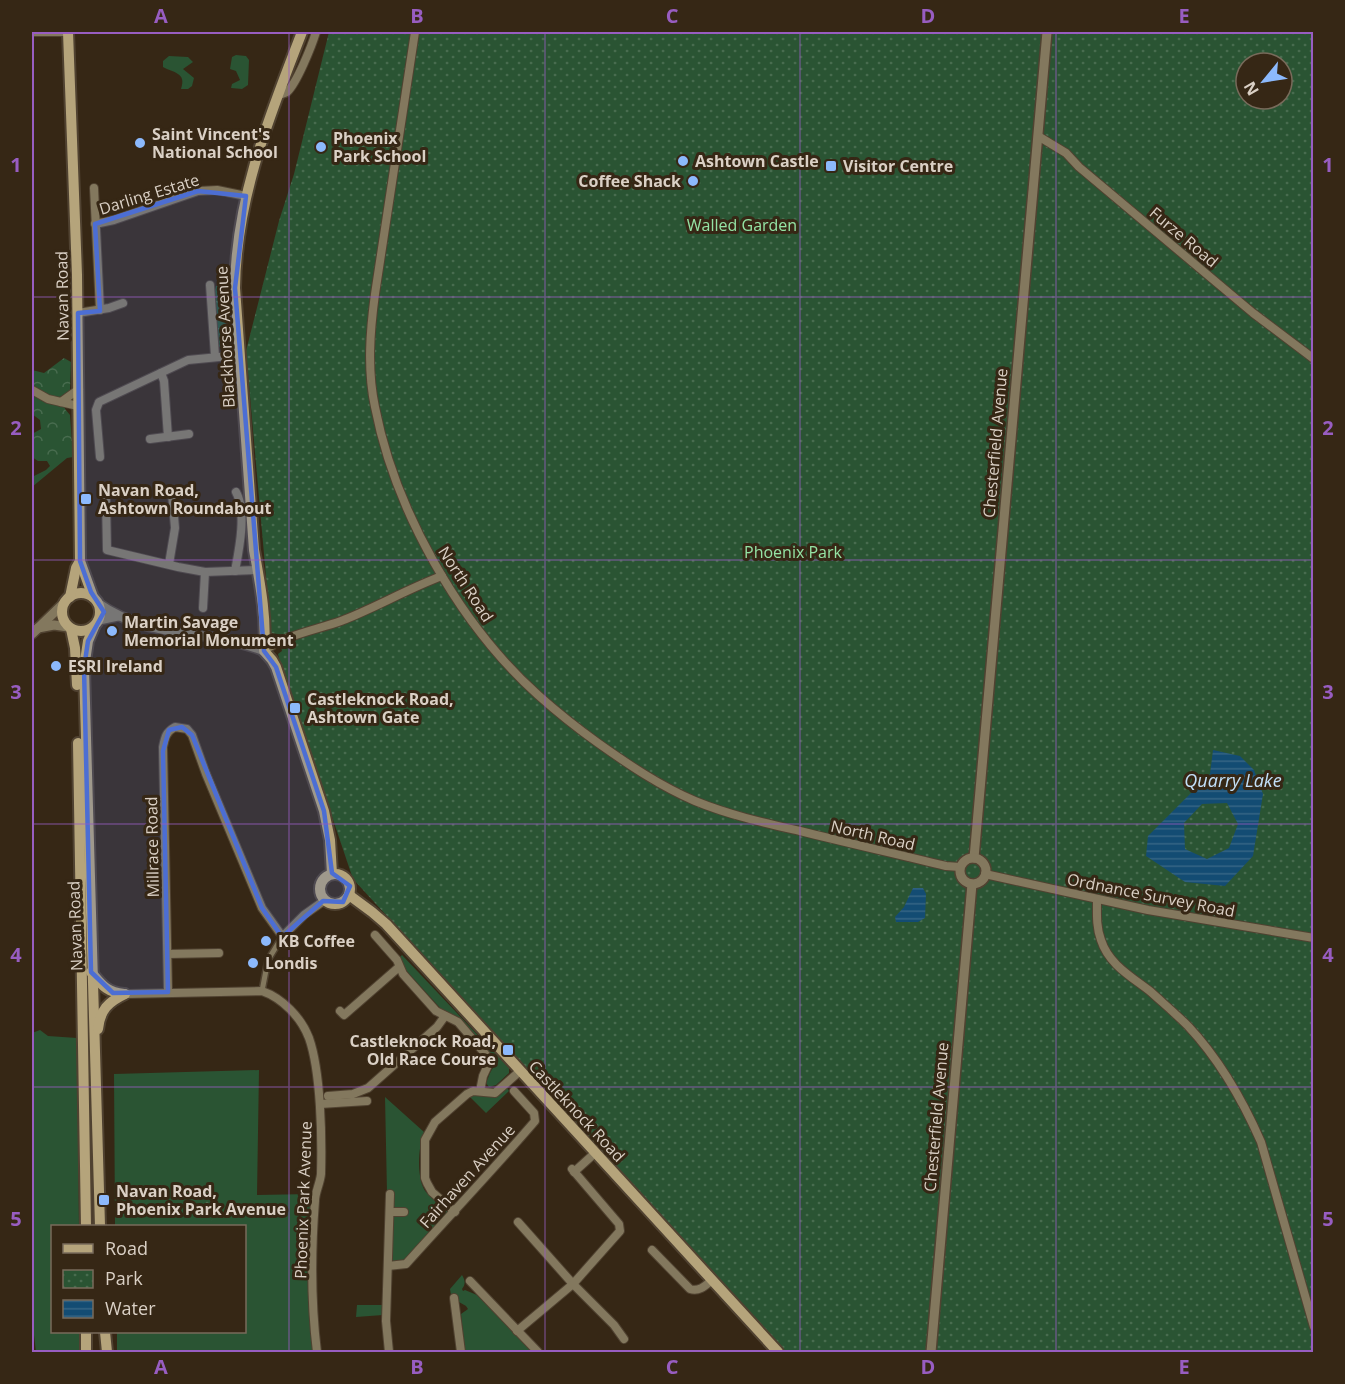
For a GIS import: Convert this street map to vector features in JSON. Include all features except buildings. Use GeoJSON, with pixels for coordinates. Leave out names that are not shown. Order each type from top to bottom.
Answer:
{"type":"FeatureCollection","features":[{"type":"Feature","properties":{"kind":"main road","name":"Navan Road"},"geometry":{"type":"LineString","coordinates":[[68,32],[78,313],[80,561],[96,601]]}},
{"type":"Feature","properties":{"kind":"main road","name":"Blackhorse Avenue"},"geometry":{"type":"LineString","coordinates":[[264,651],[265,640],[254,550],[236,307],[235,258],[255,161],[302,32]]}},
{"type":"Feature","properties":{"kind":"main road","name":"Navan Road"},"geometry":{"type":"LineString","coordinates":[[67,600],[80,561]]}},
{"type":"Feature","properties":{"kind":"main road"},"geometry":{"type":"LineString","coordinates":[[80,593],[96,601],[101,612],[97,623],[82,632],[70,628],[62,614],[67,600],[80,593]]}},
{"type":"Feature","properties":{"kind":"main road","name":"Navan Road"},"geometry":{"type":"LineString","coordinates":[[97,623],[87,648],[84,668],[99,1225]]}},
{"type":"Feature","properties":{"kind":"main road","name":"Navan Road"},"geometry":{"type":"LineString","coordinates":[[70,628],[75,648],[78,712],[86,1225]]}},
{"type":"Feature","properties":{"kind":"main road"},"geometry":{"type":"LineString","coordinates":[[264,651],[276,666],[324,812],[330,840],[332,874]]}},
{"type":"Feature","properties":{"kind":"main road"},"geometry":{"type":"LineString","coordinates":[[332,874],[345,878],[350,886],[349,895],[338,904],[325,900],[320,887],[324,879],[332,874]]}},
{"type":"Feature","properties":{"kind":"main road","name":"Castleknock Road"},"geometry":{"type":"LineString","coordinates":[[349,895],[386,924],[778,1353]]}},
{"type":"Feature","properties":{"kind":"main road"},"geometry":{"type":"LineString","coordinates":[[91,972],[104,988],[113,993],[125,994]]}},
{"type":"Feature","properties":{"kind":"main road"},"geometry":{"type":"LineString","coordinates":[[95,1052],[102,1012],[110,1002],[125,994]]}},
{"type":"Feature","properties":{"kind":"main road"},"geometry":{"type":"LineString","coordinates":[[87,1333],[87,1353]]}},
{"type":"Feature","properties":{"kind":"main road"},"geometry":{"type":"LineString","coordinates":[[105,1333],[106,1353]]}},
{"type":"Feature","properties":{"kind":"street"},"geometry":{"type":"LineString","coordinates":[[32,32],[68,32]]}},
{"type":"Feature","properties":{"kind":"street"},"geometry":{"type":"LineString","coordinates":[[278,94],[288,91],[311,48],[316,32]]}},
{"type":"Feature","properties":{"kind":"street","name":"North Road"},"geometry":{"type":"LineString","coordinates":[[415,32],[375,294],[371,326],[371,377],[374,406],[396,483],[409,514],[442,576],[490,645],[537,695],[628,765],[663,786],[696,801],[734,814],[946,866],[960,867]]}},
{"type":"Feature","properties":{"kind":"street","name":"Chesterfield Avenue"},"geometry":{"type":"LineString","coordinates":[[974,858],[1047,32]]}},
{"type":"Feature","properties":{"kind":"street","name":"Furze Road"},"geometry":{"type":"LineString","coordinates":[[1038,135],[1066,153],[1079,167],[1253,313],[1314,359]]}},
{"type":"Feature","properties":{"kind":"street","name":"Darling Estate"},"geometry":{"type":"LineString","coordinates":[[94,188],[100,310]]}},
{"type":"Feature","properties":{"kind":"street","name":"Darling Estate"},"geometry":{"type":"LineString","coordinates":[[95,224],[114,220],[198,190],[217,190],[246,196]]}},
{"type":"Feature","properties":{"kind":"street"},"geometry":{"type":"LineString","coordinates":[[210,285],[215,356]]}},
{"type":"Feature","properties":{"kind":"street"},"geometry":{"type":"LineString","coordinates":[[78,313],[100,310],[123,303]]}},
{"type":"Feature","properties":{"kind":"street"},"geometry":{"type":"LineString","coordinates":[[100,457],[96,410],[99,402],[188,360],[240,355]]}},
{"type":"Feature","properties":{"kind":"street"},"geometry":{"type":"LineString","coordinates":[[161,373],[164,381],[168,437]]}},
{"type":"Feature","properties":{"kind":"street"},"geometry":{"type":"LineString","coordinates":[[61,402],[79,389]]}},
{"type":"Feature","properties":{"kind":"street"},"geometry":{"type":"LineString","coordinates":[[32,390],[48,399],[78,406]]}},
{"type":"Feature","properties":{"kind":"street"},"geometry":{"type":"LineString","coordinates":[[150,440],[189,434]]}},
{"type":"Feature","properties":{"kind":"street"},"geometry":{"type":"LineString","coordinates":[[235,571],[241,537],[240,500],[236,492]]}},
{"type":"Feature","properties":{"kind":"street"},"geometry":{"type":"LineString","coordinates":[[169,564],[176,528],[172,494]]}},
{"type":"Feature","properties":{"kind":"street"},"geometry":{"type":"LineString","coordinates":[[106,500],[107,550],[205,572],[257,570]]}},
{"type":"Feature","properties":{"kind":"street"},"geometry":{"type":"LineString","coordinates":[[203,608],[205,572]]}},
{"type":"Feature","properties":{"kind":"street"},"geometry":{"type":"LineString","coordinates":[[96,601],[118,616],[147,627],[245,643],[264,651],[280,642],[390,601],[423,583],[442,576]]}},
{"type":"Feature","properties":{"kind":"street"},"geometry":{"type":"LineString","coordinates":[[35,631],[67,600]]}},
{"type":"Feature","properties":{"kind":"street"},"geometry":{"type":"LineString","coordinates":[[97,623],[118,616]]}},
{"type":"Feature","properties":{"kind":"street"},"geometry":{"type":"LineString","coordinates":[[35,631],[54,625],[70,628]]}},
{"type":"Feature","properties":{"kind":"street","name":"Millrace Road"},"geometry":{"type":"LineString","coordinates":[[168,992],[164,745],[169,730],[175,727],[187,729],[192,735],[262,909],[285,940]]}},
{"type":"Feature","properties":{"kind":"street"},"geometry":{"type":"LineString","coordinates":[[974,858],[984,864],[985,874],[980,882],[972,884],[962,878],[960,867],[967,859],[974,858]]}},
{"type":"Feature","properties":{"kind":"street","name":"Ordnance Survey Road"},"geometry":{"type":"LineString","coordinates":[[985,874],[1148,910],[1314,938]]}},
{"type":"Feature","properties":{"kind":"street","name":"Chesterfield Avenue"},"geometry":{"type":"LineString","coordinates":[[931,1353],[972,884]]}},
{"type":"Feature","properties":{"kind":"street"},"geometry":{"type":"LineString","coordinates":[[1097,899],[1097,925],[1101,941],[1109,957],[1122,971],[1150,992],[1188,1027],[1223,1073],[1248,1113],[1261,1142],[1314,1327]]}},
{"type":"Feature","properties":{"kind":"street"},"geometry":{"type":"LineString","coordinates":[[125,994],[262,991],[268,960],[285,940],[293,925],[325,900]]}},
{"type":"Feature","properties":{"kind":"street"},"geometry":{"type":"LineString","coordinates":[[375,935],[436,1011],[458,1022],[489,1060],[489,1067],[483,1076],[480,1091]]}},
{"type":"Feature","properties":{"kind":"street"},"geometry":{"type":"LineString","coordinates":[[168,954],[219,953]]}},
{"type":"Feature","properties":{"kind":"street"},"geometry":{"type":"LineString","coordinates":[[340,1011],[344,1015],[399,967]]}},
{"type":"Feature","properties":{"kind":"street","name":"Phoenix Park Avenue"},"geometry":{"type":"LineString","coordinates":[[262,991],[280,1001],[295,1014],[309,1038],[314,1061],[320,1104],[321,1177],[315,1199],[313,1314],[316,1353]]}},
{"type":"Feature","properties":{"kind":"street"},"geometry":{"type":"LineString","coordinates":[[328,1096],[353,1094],[368,1088],[437,1027],[445,1016]]}},
{"type":"Feature","properties":{"kind":"street"},"geometry":{"type":"LineString","coordinates":[[455,1212],[432,1191],[427,1183],[425,1140],[435,1122],[467,1094],[473,1091],[495,1092],[520,1071]]}},
{"type":"Feature","properties":{"kind":"street"},"geometry":{"type":"LineString","coordinates":[[368,1088],[374,1096]]}},
{"type":"Feature","properties":{"kind":"street","name":"Fairhaven Avenue"},"geometry":{"type":"LineString","coordinates":[[388,1266],[406,1264],[535,1121],[534,1113],[513,1091]]}},
{"type":"Feature","properties":{"kind":"street"},"geometry":{"type":"LineString","coordinates":[[320,1104],[367,1101]]}},
{"type":"Feature","properties":{"kind":"street"},"geometry":{"type":"LineString","coordinates":[[517,1331],[573,1284],[612,1241],[620,1228],[573,1171],[595,1153]]}},
{"type":"Feature","properties":{"kind":"street"},"geometry":{"type":"LineString","coordinates":[[389,1353],[386,1321],[390,1194]]}},
{"type":"Feature","properties":{"kind":"street"},"geometry":{"type":"LineString","coordinates":[[390,1212],[404,1212]]}},
{"type":"Feature","properties":{"kind":"street"},"geometry":{"type":"LineString","coordinates":[[518,1222],[573,1284],[615,1325],[624,1339]]}},
{"type":"Feature","properties":{"kind":"street"},"geometry":{"type":"LineString","coordinates":[[652,1250],[690,1289],[695,1291],[702,1289],[712,1280]]}},
{"type":"Feature","properties":{"kind":"street"},"geometry":{"type":"LineString","coordinates":[[470,1281],[537,1353]]}},
{"type":"Feature","properties":{"kind":"street"},"geometry":{"type":"LineString","coordinates":[[454,1298],[461,1353]]}},
{"type":"Feature","properties":{"kind":"highlighted area"},"geometry":{"type":"Polygon","coordinates":[[[198,191],[246,196],[235,288],[264,651],[276,667],[324,811],[332,873],[350,886],[343,902],[323,901],[282,937],[262,908],[192,735],[182,727],[169,730],[163,751],[168,992],[113,993],[91,972],[84,668],[88,641],[104,612],[91,592],[80,561],[78,313],[100,311],[95,224],[198,191]]]}},
{"type":"Feature","properties":{"kind":"green space","name":"Phoenix Park"},"geometry":{"type":"Polygon","coordinates":[[[329,32],[1313,32],[1313,1352],[786,1352],[353,879],[280,662],[278,654],[282,651],[278,634],[271,633],[246,351],[279,221],[294,174],[329,32]]]}},
{"type":"Feature","properties":{"kind":"green space"},"geometry":{"type":"Polygon","coordinates":[[[169,56],[188,57],[193,62],[183,69],[194,78],[192,86],[188,89],[181,89],[181,76],[163,67],[163,61],[169,56]]]}},
{"type":"Feature","properties":{"kind":"green space"},"geometry":{"type":"Polygon","coordinates":[[[246,56],[249,60],[248,85],[242,89],[231,88],[232,84],[240,80],[236,71],[230,69],[232,57],[246,56]]]}},
{"type":"Feature","properties":{"kind":"green space"},"geometry":{"type":"Polygon","coordinates":[[[216,286],[222,286],[228,292],[225,307],[227,334],[225,348],[217,346],[214,294],[216,286]]]}},
{"type":"Feature","properties":{"kind":"green space"},"geometry":{"type":"Polygon","coordinates":[[[64,358],[71,362],[70,391],[63,396],[65,409],[70,415],[73,457],[67,458],[32,487],[32,477],[50,466],[47,461],[38,461],[32,457],[32,434],[41,429],[40,420],[32,414],[32,370],[44,373],[64,358]]]}},
{"type":"Feature","properties":{"kind":"green space"},"geometry":{"type":"Polygon","coordinates":[[[402,955],[509,1068],[509,1073],[496,1085],[489,1087],[486,1083],[495,1064],[494,1058],[458,1018],[442,1010],[404,968],[400,957],[402,955]]]}},
{"type":"Feature","properties":{"kind":"green space"},"geometry":{"type":"Polygon","coordinates":[[[40,1030],[48,1036],[77,1038],[79,1225],[51,1225],[51,1333],[80,1333],[79,1352],[36,1352],[32,1318],[32,1033],[40,1030]]]}},
{"type":"Feature","properties":{"kind":"green space"},"geometry":{"type":"Polygon","coordinates":[[[259,1070],[257,1195],[311,1194],[310,1318],[314,1352],[117,1352],[117,1333],[246,1333],[246,1225],[115,1225],[114,1074],[259,1070]]]}},
{"type":"Feature","properties":{"kind":"green space"},"geometry":{"type":"Polygon","coordinates":[[[507,1088],[509,1091],[486,1113],[470,1097],[495,1094],[507,1088]]]}},
{"type":"Feature","properties":{"kind":"green space"},"geometry":{"type":"Polygon","coordinates":[[[385,1097],[424,1132],[419,1155],[423,1188],[449,1213],[404,1262],[394,1263],[391,1258],[392,1219],[396,1209],[392,1195],[387,1193],[385,1097]]]}},
{"type":"Feature","properties":{"kind":"green space"},"geometry":{"type":"Polygon","coordinates":[[[214,1183],[219,1215],[205,1225],[204,1225],[198,1195],[214,1183]]]}},
{"type":"Feature","properties":{"kind":"green space"},"geometry":{"type":"Polygon","coordinates":[[[462,1275],[465,1282],[463,1291],[477,1295],[533,1352],[465,1352],[461,1314],[468,1309],[459,1302],[456,1294],[451,1295],[450,1289],[462,1275]]]}},
{"type":"Feature","properties":{"kind":"green space"},"geometry":{"type":"Polygon","coordinates":[[[357,1305],[385,1305],[383,1315],[356,1317],[357,1305]]]}},
{"type":"Feature","properties":{"kind":"water","name":"Quarry Lake"},"geometry":{"type":"Polygon","coordinates":[[[1213,750],[1240,756],[1254,770],[1263,794],[1253,856],[1225,886],[1185,882],[1146,856],[1148,836],[1210,774],[1213,750]],[[1227,803],[1202,804],[1184,823],[1185,849],[1207,859],[1229,848],[1238,824],[1227,803]]]}},
{"type":"Feature","properties":{"kind":"water"},"geometry":{"type":"Polygon","coordinates":[[[913,888],[923,888],[926,894],[925,918],[918,922],[896,922],[895,917],[904,907],[913,888]]]}},
{"type":"Feature","properties":{"kind":"place","name":"Saint Vincent's National School"},"geometry":{"type":"Point","coordinates":[140,143]}},
{"type":"Feature","properties":{"kind":"place","name":"Phoenix Park School"},"geometry":{"type":"Point","coordinates":[321,147]}},
{"type":"Feature","properties":{"kind":"place","name":"Ashtown Castle"},"geometry":{"type":"Point","coordinates":[683,161]}},
{"type":"Feature","properties":{"kind":"place","name":"Visitor Centre"},"geometry":{"type":"Point","coordinates":[831,166]}},
{"type":"Feature","properties":{"kind":"place","name":"Coffee Shack"},"geometry":{"type":"Point","coordinates":[693,181]}},
{"type":"Feature","properties":{"kind":"place","name":"Navan Road, Ashtown Roundabout"},"geometry":{"type":"Point","coordinates":[86,499]}},
{"type":"Feature","properties":{"kind":"place","name":"Martin Savage Memorial Monument"},"geometry":{"type":"Point","coordinates":[112,631]}},
{"type":"Feature","properties":{"kind":"place","name":"ESRI Ireland"},"geometry":{"type":"Point","coordinates":[56,666]}},
{"type":"Feature","properties":{"kind":"place","name":"Castleknock Road, Ashtown Gate"},"geometry":{"type":"Point","coordinates":[295,708]}},
{"type":"Feature","properties":{"kind":"place","name":"KB Coffee"},"geometry":{"type":"Point","coordinates":[266,941]}},
{"type":"Feature","properties":{"kind":"place","name":"Londis"},"geometry":{"type":"Point","coordinates":[253,963]}},
{"type":"Feature","properties":{"kind":"place","name":"Castleknock Road, Old Race Course"},"geometry":{"type":"Point","coordinates":[508,1050]}},
{"type":"Feature","properties":{"kind":"place","name":"Navan Road, Phoenix Park Avenue"},"geometry":{"type":"Point","coordinates":[104,1200]}},
{"type":"Feature","properties":{"kind":"park label","name":"Walled Garden"},"geometry":{"type":"Point","coordinates":[742,225]}}]}
